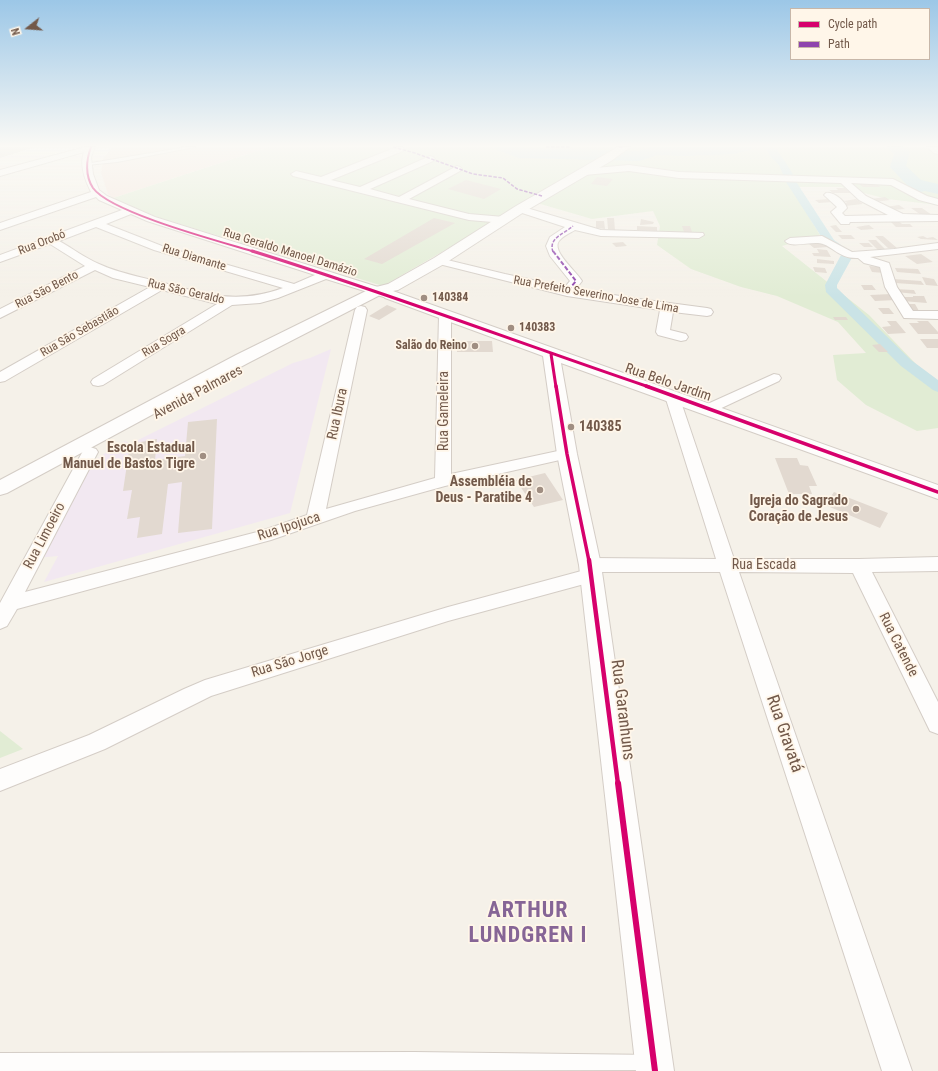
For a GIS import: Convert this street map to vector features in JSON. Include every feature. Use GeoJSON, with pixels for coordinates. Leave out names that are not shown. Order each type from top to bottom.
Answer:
{"type":"FeatureCollection","features":[{"type":"Feature","properties":{"kind":"main road","name":"Avenida Palmares"},"geometry":{"type":"LineString","coordinates":[[0,488],[242,359],[387,291],[476,239],[520,209],[541,197]]}},
{"type":"Feature","properties":{"kind":"main road","name":"Avenida Palmares"},"geometry":{"type":"LineString","coordinates":[[0,501],[213,384],[361,310],[387,291]]}},
{"type":"Feature","properties":{"kind":"main road","name":"Rua Belo Jardim"},"geometry":{"type":"LineString","coordinates":[[387,291],[445,316],[938,492]]}},
{"type":"Feature","properties":{"kind":"main road","name":"Rua Garanhuns"},"geometry":{"type":"LineString","coordinates":[[551,354],[567,454],[591,570],[655,1070]]}},
{"type":"Feature","properties":{"kind":"street"},"geometry":{"type":"LineString","coordinates":[[0,227],[89,197]]}},
{"type":"Feature","properties":{"kind":"street","name":"Rua Geraldo Manoel Damázio"},"geometry":{"type":"LineString","coordinates":[[102,197],[130,211],[210,238],[387,291]]}},
{"type":"Feature","properties":{"kind":"street"},"geometry":{"type":"LineString","coordinates":[[388,197],[469,217],[504,220]]}},
{"type":"Feature","properties":{"kind":"street"},"geometry":{"type":"LineString","coordinates":[[400,200],[406,197]]}},
{"type":"Feature","properties":{"kind":"street"},"geometry":{"type":"LineString","coordinates":[[831,197],[842,206],[842,208],[836,212],[845,223],[901,217],[938,218]]}},
{"type":"Feature","properties":{"kind":"street"},"geometry":{"type":"LineString","coordinates":[[862,197],[901,217]]}},
{"type":"Feature","properties":{"kind":"street"},"geometry":{"type":"LineString","coordinates":[[921,197],[938,202]]}},
{"type":"Feature","properties":{"kind":"street"},"geometry":{"type":"LineString","coordinates":[[520,209],[600,233],[699,235]]}},
{"type":"Feature","properties":{"kind":"street","name":"Rua Orobó"},"geometry":{"type":"LineString","coordinates":[[0,259],[130,211]]}},
{"type":"Feature","properties":{"kind":"street","name":"Rua Diamante"},"geometry":{"type":"LineString","coordinates":[[95,223],[158,248],[295,288]]}},
{"type":"Feature","properties":{"kind":"street"},"geometry":{"type":"LineString","coordinates":[[567,292],[576,282],[567,268],[558,261],[554,255],[552,243],[554,239],[573,226]]}},
{"type":"Feature","properties":{"kind":"street"},"geometry":{"type":"LineString","coordinates":[[790,241],[822,239],[868,261],[885,265],[891,287],[909,315],[938,315]]}},
{"type":"Feature","properties":{"kind":"street","name":"Rua São Geraldo"},"geometry":{"type":"LineString","coordinates":[[50,240],[94,266],[117,275],[216,300],[230,301],[266,299],[327,274]]}},
{"type":"Feature","properties":{"kind":"street"},"geometry":{"type":"LineString","coordinates":[[852,254],[894,252],[938,246]]}},
{"type":"Feature","properties":{"kind":"street","name":"Rua Prefeito Severino Jose de Lima"},"geometry":{"type":"LineString","coordinates":[[439,261],[494,277],[567,292],[707,312]]}},
{"type":"Feature","properties":{"kind":"street","name":"Rua São Bento"},"geometry":{"type":"LineString","coordinates":[[0,314],[94,266]]}},
{"type":"Feature","properties":{"kind":"street","name":"Rua São Sebastião"},"geometry":{"type":"LineString","coordinates":[[0,378],[160,286]]}},
{"type":"Feature","properties":{"kind":"street","name":"Rua Sogra"},"geometry":{"type":"LineString","coordinates":[[98,382],[189,328],[230,301]]}},
{"type":"Feature","properties":{"kind":"street"},"geometry":{"type":"LineString","coordinates":[[667,307],[663,332],[681,337]]}},
{"type":"Feature","properties":{"kind":"street","name":"Rua Ibura"},"geometry":{"type":"LineString","coordinates":[[315,519],[361,310]]}},
{"type":"Feature","properties":{"kind":"street","name":"Rua Gameleira"},"geometry":{"type":"LineString","coordinates":[[443,481],[445,316]]}},
{"type":"Feature","properties":{"kind":"street"},"geometry":{"type":"LineString","coordinates":[[708,409],[774,378]]}},
{"type":"Feature","properties":{"kind":"street","name":"Rua Gravatá"},"geometry":{"type":"LineString","coordinates":[[672,396],[727,565],[897,1071]]}},
{"type":"Feature","properties":{"kind":"street","name":"Rua Limoeiro"},"geometry":{"type":"LineString","coordinates":[[0,621],[90,452]]}},
{"type":"Feature","properties":{"kind":"street","name":"Rua Ipojuca"},"geometry":{"type":"LineString","coordinates":[[10,603],[222,548],[296,526],[349,507],[443,481],[567,454]]}},
{"type":"Feature","properties":{"kind":"street","name":"Rua Escada"},"geometry":{"type":"LineString","coordinates":[[591,570],[727,565],[859,566],[938,564]]}},
{"type":"Feature","properties":{"kind":"street","name":"Rua Catende"},"geometry":{"type":"LineString","coordinates":[[859,566],[938,724]]}},
{"type":"Feature","properties":{"kind":"street","name":"Rua São Jorge"},"geometry":{"type":"LineString","coordinates":[[0,780],[97,742],[139,722],[181,699],[205,689],[591,570]]}},
{"type":"Feature","properties":{"kind":"street"},"geometry":{"type":"LineString","coordinates":[[0,1068],[655,1070]]}},
{"type":"Feature","properties":{"kind":"shaded area","name":"Escola Estadual Manuel de Bastos Tigre"},"geometry":{"type":"Polygon","coordinates":[[[331,349],[290,513],[44,582],[58,556],[36,558],[85,466],[125,441],[130,444],[293,363],[331,349]]]}},
{"type":"Feature","properties":{"kind":"green space"},"geometry":{"type":"Polygon","coordinates":[[[797,197],[820,235],[782,246],[869,315],[938,387],[938,428],[917,431],[866,405],[837,380],[833,355],[866,353],[838,322],[777,296],[741,287],[691,269],[657,245],[660,226],[653,211],[592,219],[530,201],[383,286],[157,217],[113,198],[797,197]]]}},
{"type":"Feature","properties":{"kind":"green space"},"geometry":{"type":"Polygon","coordinates":[[[879,197],[938,197],[938,205],[879,197]]]}},
{"type":"Feature","properties":{"kind":"green space"},"geometry":{"type":"Polygon","coordinates":[[[0,731],[23,749],[0,758],[0,731]]]}},
{"type":"Feature","properties":{"kind":"building"},"geometry":{"type":"Polygon","coordinates":[[[477,197],[487,197],[484,199],[477,197]]]}},
{"type":"Feature","properties":{"kind":"building"},"geometry":{"type":"Polygon","coordinates":[[[885,197],[890,200],[875,202],[870,199],[885,197]]]}},
{"type":"Feature","properties":{"kind":"building"},"geometry":{"type":"Polygon","coordinates":[[[829,199],[833,202],[819,203],[815,200],[829,199]]]}},
{"type":"Feature","properties":{"kind":"building"},"geometry":{"type":"Polygon","coordinates":[[[856,199],[863,204],[845,206],[841,203],[847,203],[844,201],[856,199]]]}},
{"type":"Feature","properties":{"kind":"building"},"geometry":{"type":"Polygon","coordinates":[[[899,205],[905,209],[891,210],[885,207],[899,205]]]}},
{"type":"Feature","properties":{"kind":"building"},"geometry":{"type":"Polygon","coordinates":[[[911,208],[922,208],[932,215],[921,215],[911,208]]]}},
{"type":"Feature","properties":{"kind":"building"},"geometry":{"type":"Polygon","coordinates":[[[434,218],[455,223],[382,264],[364,259],[434,218]]]}},
{"type":"Feature","properties":{"kind":"building"},"geometry":{"type":"Polygon","coordinates":[[[607,218],[614,218],[615,230],[608,229],[607,218]]]}},
{"type":"Feature","properties":{"kind":"building"},"geometry":{"type":"Polygon","coordinates":[[[641,219],[654,222],[653,224],[640,225],[641,219]]]}},
{"type":"Feature","properties":{"kind":"building"},"geometry":{"type":"Polygon","coordinates":[[[596,221],[604,221],[605,229],[596,228],[596,221]]]}},
{"type":"Feature","properties":{"kind":"building"},"geometry":{"type":"Polygon","coordinates":[[[890,221],[899,221],[902,224],[910,224],[913,227],[896,227],[890,221]]]}},
{"type":"Feature","properties":{"kind":"building"},"geometry":{"type":"Polygon","coordinates":[[[836,225],[842,232],[836,232],[830,226],[836,225]]]}},
{"type":"Feature","properties":{"kind":"building"},"geometry":{"type":"Polygon","coordinates":[[[869,225],[874,229],[861,230],[856,227],[869,225]]]}},
{"type":"Feature","properties":{"kind":"building"},"geometry":{"type":"Polygon","coordinates":[[[637,226],[657,227],[657,231],[637,230],[637,226]]]}},
{"type":"Feature","properties":{"kind":"building"},"geometry":{"type":"Polygon","coordinates":[[[682,226],[690,226],[692,232],[684,232],[682,226]]]}},
{"type":"Feature","properties":{"kind":"building"},"geometry":{"type":"Polygon","coordinates":[[[838,235],[851,235],[855,239],[842,239],[838,235]]]}},
{"type":"Feature","properties":{"kind":"building"},"geometry":{"type":"Polygon","coordinates":[[[875,236],[883,236],[897,248],[888,248],[875,236]]]}},
{"type":"Feature","properties":{"kind":"building"},"geometry":{"type":"Polygon","coordinates":[[[923,236],[927,238],[933,237],[938,240],[921,239],[917,237],[923,236]]]}},
{"type":"Feature","properties":{"kind":"building"},"geometry":{"type":"Polygon","coordinates":[[[868,240],[876,240],[886,250],[878,250],[868,240]]]}},
{"type":"Feature","properties":{"kind":"building"},"geometry":{"type":"Polygon","coordinates":[[[623,242],[627,246],[616,247],[612,243],[623,242]]]}},
{"type":"Feature","properties":{"kind":"building"},"geometry":{"type":"Polygon","coordinates":[[[824,243],[829,247],[814,248],[809,244],[824,243]]]}},
{"type":"Feature","properties":{"kind":"building"},"geometry":{"type":"Polygon","coordinates":[[[859,243],[869,243],[873,247],[864,247],[859,243]]]}},
{"type":"Feature","properties":{"kind":"building"},"geometry":{"type":"Polygon","coordinates":[[[817,249],[827,250],[831,257],[814,256],[812,253],[819,253],[817,249]]]}},
{"type":"Feature","properties":{"kind":"building"},"geometry":{"type":"Polygon","coordinates":[[[921,254],[933,262],[917,264],[905,256],[921,254]]]}},
{"type":"Feature","properties":{"kind":"building"},"geometry":{"type":"Polygon","coordinates":[[[817,259],[834,261],[834,264],[817,263],[817,259]]]}},
{"type":"Feature","properties":{"kind":"building"},"geometry":{"type":"Polygon","coordinates":[[[869,266],[881,267],[884,273],[872,272],[869,266]]]}},
{"type":"Feature","properties":{"kind":"building"},"geometry":{"type":"Polygon","coordinates":[[[813,267],[825,268],[827,273],[815,272],[813,267]]]}},
{"type":"Feature","properties":{"kind":"building"},"geometry":{"type":"Polygon","coordinates":[[[895,268],[918,269],[921,274],[897,272],[895,268]]]}},
{"type":"Feature","properties":{"kind":"building"},"geometry":{"type":"Polygon","coordinates":[[[922,277],[934,279],[938,286],[926,285],[922,277]]]}},
{"type":"Feature","properties":{"kind":"building"},"geometry":{"type":"Polygon","coordinates":[[[893,279],[921,281],[924,285],[895,283],[893,279]]]}},
{"type":"Feature","properties":{"kind":"building"},"geometry":{"type":"Polygon","coordinates":[[[861,285],[872,285],[876,290],[864,290],[861,285]]]}},
{"type":"Feature","properties":{"kind":"building"},"geometry":{"type":"Polygon","coordinates":[[[894,289],[914,290],[916,294],[896,292],[894,289]]]}},
{"type":"Feature","properties":{"kind":"building"},"geometry":{"type":"Polygon","coordinates":[[[891,294],[896,300],[875,301],[870,295],[891,294]]]}},
{"type":"Feature","properties":{"kind":"building"},"geometry":{"type":"Polygon","coordinates":[[[924,296],[927,303],[902,301],[899,297],[924,296]]]}},
{"type":"Feature","properties":{"kind":"building"},"geometry":{"type":"Polygon","coordinates":[[[905,304],[915,304],[919,311],[909,310],[905,304]]]}},
{"type":"Feature","properties":{"kind":"building"},"geometry":{"type":"Polygon","coordinates":[[[387,305],[397,309],[379,320],[369,316],[387,305]]]}},
{"type":"Feature","properties":{"kind":"building"},"geometry":{"type":"Polygon","coordinates":[[[878,308],[889,308],[894,314],[883,314],[878,308]]]}},
{"type":"Feature","properties":{"kind":"building"},"geometry":{"type":"Polygon","coordinates":[[[833,317],[846,317],[848,320],[835,320],[833,317]]]}},
{"type":"Feature","properties":{"kind":"building"},"geometry":{"type":"Polygon","coordinates":[[[887,321],[896,321],[906,333],[888,334],[882,327],[891,326],[887,321]]]}},
{"type":"Feature","properties":{"kind":"building"},"geometry":{"type":"Polygon","coordinates":[[[917,321],[928,321],[938,332],[938,334],[918,334],[909,323],[919,323],[917,321]]]}},
{"type":"Feature","properties":{"kind":"building"},"geometry":{"type":"Polygon","coordinates":[[[920,339],[938,339],[938,348],[927,348],[920,339]]]}},
{"type":"Feature","properties":{"kind":"building","name":"Salão do Reino"},"geometry":{"type":"Polygon","coordinates":[[[457,341],[492,341],[493,352],[457,352],[457,341]]]}},
{"type":"Feature","properties":{"kind":"building"},"geometry":{"type":"Polygon","coordinates":[[[880,344],[888,352],[879,352],[872,345],[880,344]]]}},
{"type":"Feature","properties":{"kind":"building"},"geometry":{"type":"Polygon","coordinates":[[[217,419],[212,529],[178,533],[182,482],[168,484],[162,534],[137,538],[140,517],[127,519],[132,490],[123,491],[130,444],[157,439],[155,460],[185,456],[188,422],[217,419]]]}},
{"type":"Feature","properties":{"kind":"building"},"geometry":{"type":"Polygon","coordinates":[[[775,458],[797,458],[800,465],[808,466],[817,486],[809,486],[812,494],[789,494],[775,458]]]}},
{"type":"Feature","properties":{"kind":"building","name":"Assembléia de Deus - Paratibe 4"},"geometry":{"type":"Polygon","coordinates":[[[545,473],[563,500],[534,507],[516,480],[545,473]]]}},
{"type":"Feature","properties":{"kind":"building","name":"Igreja do Sagrado Coração de Jesus"},"geometry":{"type":"Polygon","coordinates":[[[834,492],[888,513],[880,528],[825,505],[834,492]]]}},
{"type":"Feature","properties":{"kind":"waterway"},"geometry":{"type":"LineString","coordinates":[[800,197],[830,242],[848,254],[831,285],[831,289],[906,363],[938,387]]}},
{"type":"Feature","properties":{"kind":"marked path"},"geometry":{"type":"LineString","coordinates":[[567,292],[576,281],[556,256],[552,246],[554,239],[573,226]]}},
{"type":"Feature","properties":{"kind":"cycle path"},"geometry":{"type":"LineString","coordinates":[[103,197],[134,213],[389,295],[938,492]]}},
{"type":"Feature","properties":{"kind":"cycle path"},"geometry":{"type":"LineString","coordinates":[[551,354],[567,454],[590,565],[655,1071]]}},
{"type":"Feature","properties":{"kind":"place","name":"140384"},"geometry":{"type":"Point","coordinates":[424,298]}},
{"type":"Feature","properties":{"kind":"place","name":"140383"},"geometry":{"type":"Point","coordinates":[511,328]}},
{"type":"Feature","properties":{"kind":"place","name":"Salão do Reino"},"geometry":{"type":"Point","coordinates":[475,346]}},
{"type":"Feature","properties":{"kind":"place","name":"140385"},"geometry":{"type":"Point","coordinates":[571,427]}},
{"type":"Feature","properties":{"kind":"place","name":"Escola Estadual Manuel de Bastos Tigre"},"geometry":{"type":"Point","coordinates":[203,456]}},
{"type":"Feature","properties":{"kind":"place","name":"Assembléia de Deus - Paratibe 4"},"geometry":{"type":"Point","coordinates":[540,490]}},
{"type":"Feature","properties":{"kind":"place","name":"Igreja do Sagrado Coração de Jesus"},"geometry":{"type":"Point","coordinates":[856,509]}},
{"type":"Feature","properties":{"kind":"district","name":"ARTHUR LUNDGREN I"},"geometry":{"type":"Point","coordinates":[528,924]}}]}
